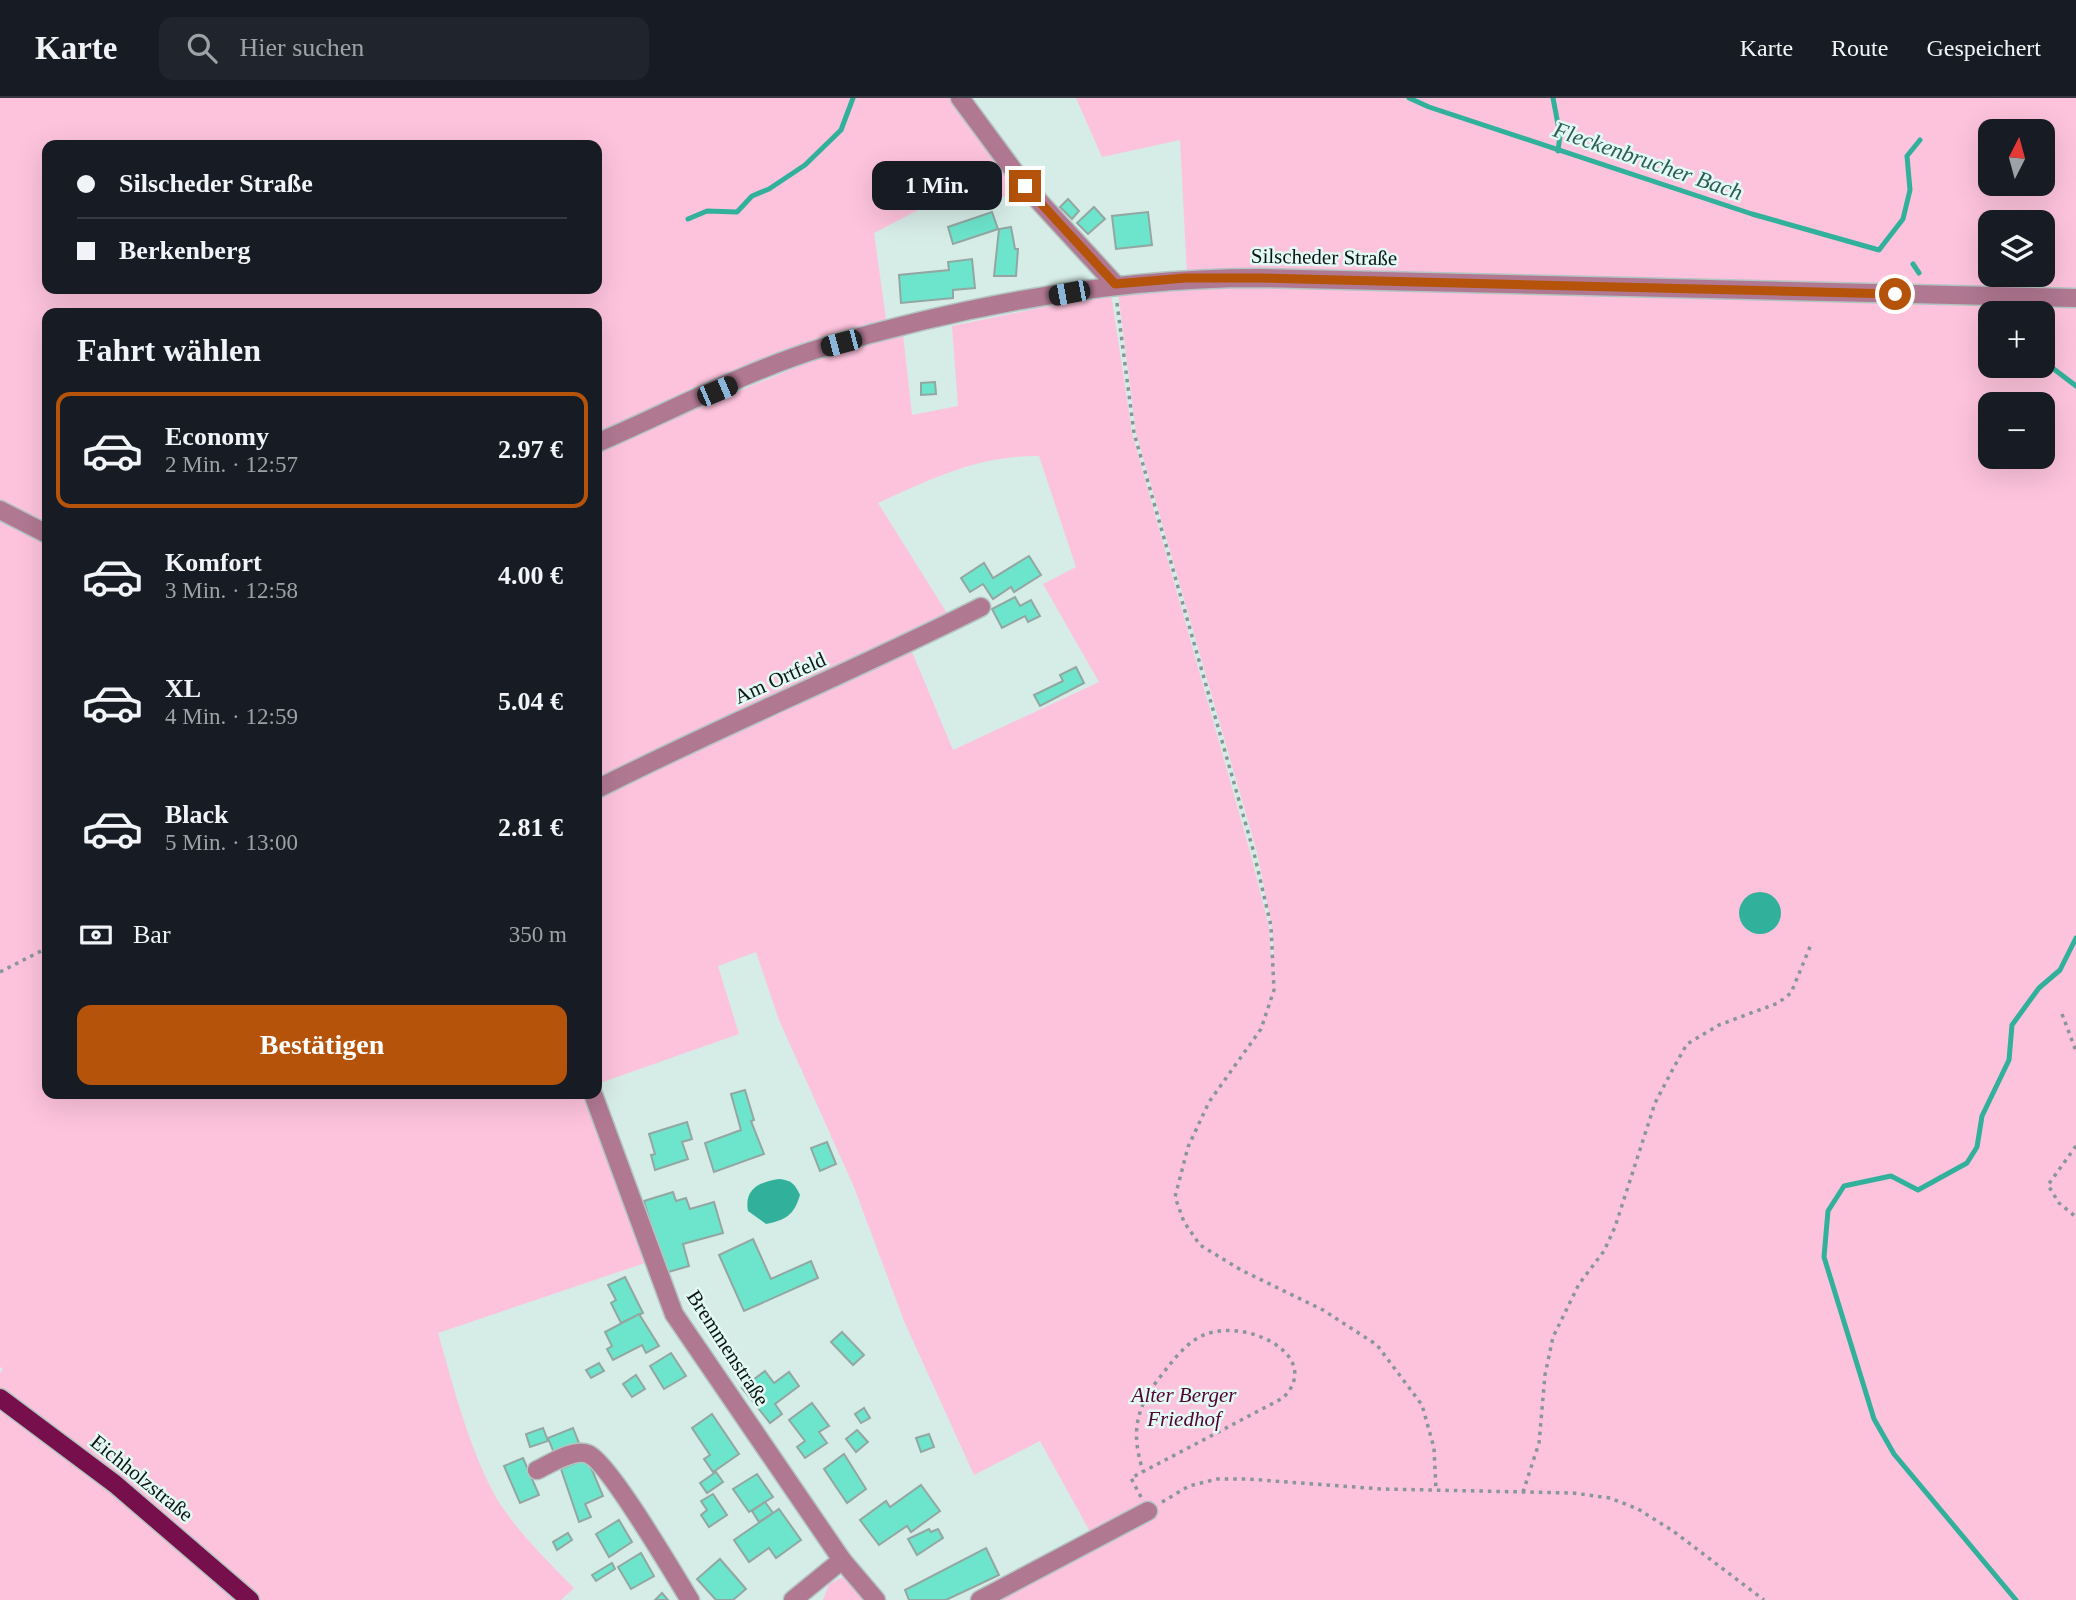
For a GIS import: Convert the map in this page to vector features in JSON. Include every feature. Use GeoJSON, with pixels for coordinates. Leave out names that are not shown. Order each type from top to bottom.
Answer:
{"type":"FeatureCollection","features":[{"type":"Feature","properties":{"kind":"main road","name":"Eichholzstraße"},"geometry":{"type":"LineString","coordinates":[[0,1398],[115,1484],[250,1600]]}},
{"type":"Feature","properties":{"kind":"street"},"geometry":{"type":"LineString","coordinates":[[960,98],[1025,186],[1115,284]]}},
{"type":"Feature","properties":{"kind":"street","name":"Silscheder Straße"},"geometry":{"type":"LineString","coordinates":[[602,441],[819,349],[907,326],[1115,284],[1185,278],[1259,278],[2076,298]]}},
{"type":"Feature","properties":{"kind":"street"},"geometry":{"type":"LineString","coordinates":[[0,510],[42,531]]}},
{"type":"Feature","properties":{"kind":"street","name":"Am Ortfeld"},"geometry":{"type":"LineString","coordinates":[[602,786],[668,753],[868,664],[981,607]]}},
{"type":"Feature","properties":{"kind":"street","name":"Bremmenstraße"},"geometry":{"type":"LineString","coordinates":[[595,1099],[674,1314],[842,1560],[876,1600]]}},
{"type":"Feature","properties":{"kind":"street"},"geometry":{"type":"LineString","coordinates":[[537,1470],[579,1453],[590,1454],[611,1474],[691,1600]]}},
{"type":"Feature","properties":{"kind":"street"},"geometry":{"type":"LineString","coordinates":[[980,1600],[1148,1510]]}},
{"type":"Feature","properties":{"kind":"street"},"geometry":{"type":"LineString","coordinates":[[793,1600],[842,1560]]}},
{"type":"Feature","properties":{"kind":"street"},"geometry":{"type":"LineString","coordinates":[[812,1600],[815,1581]]}},
{"type":"Feature","properties":{"kind":"path"},"geometry":{"type":"LineString","coordinates":[[1115,284],[1134,433],[1254,853],[1271,926],[1275,990],[1261,1029],[1209,1102],[1188,1147],[1175,1197],[1184,1222],[1200,1245],[1241,1270],[1323,1310],[1377,1345],[1422,1405],[1434,1448],[1436,1490]]}},
{"type":"Feature","properties":{"kind":"path"},"geometry":{"type":"LineString","coordinates":[[1523,1492],[1539,1443],[1545,1375],[1553,1337],[1579,1284],[1604,1251],[1615,1227],[1655,1103],[1687,1044],[1718,1025],[1778,1003],[1791,993],[1812,942]]}},
{"type":"Feature","properties":{"kind":"path"},"geometry":{"type":"LineString","coordinates":[[0,972],[42,951]]}},
{"type":"Feature","properties":{"kind":"path"},"geometry":{"type":"LineString","coordinates":[[2062,1014],[2076,1051]]}},
{"type":"Feature","properties":{"kind":"path"},"geometry":{"type":"LineString","coordinates":[[2076,1146],[2048,1185],[2059,1203],[2076,1217]]}},
{"type":"Feature","properties":{"kind":"path"},"geometry":{"type":"LineString","coordinates":[[1143,1471],[1139,1458],[1136,1419],[1150,1390],[1175,1356],[1198,1337],[1220,1330],[1245,1330],[1268,1338],[1289,1357],[1295,1372],[1294,1387],[1283,1398],[1131,1478],[1148,1510],[1189,1486],[1217,1479],[1436,1490],[1573,1493],[1610,1498],[1638,1509],[1673,1531],[1764,1600]]}},
{"type":"Feature","properties":{"kind":"green space"},"geometry":{"type":"Polygon","coordinates":[[[0,98],[957,98],[1023,187],[1005,197],[947,195],[874,233],[887,326],[602,432],[602,308],[42,308],[42,525],[0,504],[0,98]]]}},
{"type":"Feature","properties":{"kind":"green space"},"geometry":{"type":"Polygon","coordinates":[[[1076,98],[2076,98],[2076,291],[1187,273],[1180,140],[1102,157],[1076,98]]]}},
{"type":"Feature","properties":{"kind":"green space","name":"Alter Berger Friedhof"},"geometry":{"type":"Polygon","coordinates":[[[1259,286],[1623,297],[1978,302],[1978,378],[2055,378],[2055,304],[2076,304],[2076,1600],[992,1600],[1094,1539],[1040,1441],[974,1475],[904,1321],[854,1187],[779,1020],[756,952],[718,966],[739,1034],[602,1082],[602,793],[910,647],[953,750],[1099,682],[1043,584],[1076,567],[1039,456],[997,459],[976,464],[937,477],[878,503],[950,618],[602,782],[602,448],[816,359],[903,334],[912,415],[958,406],[952,326],[1111,293],[1132,433],[1250,852],[1269,927],[1271,957],[1274,956],[1272,927],[1257,852],[1136,433],[1118,292],[1259,286]]]}},
{"type":"Feature","properties":{"kind":"green space"},"geometry":{"type":"Polygon","coordinates":[[[0,519],[42,540],[42,1099],[588,1099],[645,1263],[438,1333],[461,1413],[483,1471],[508,1515],[574,1588],[561,1600],[0,1600],[0,1373],[3,1369],[0,1367],[0,519]]]}},
{"type":"Feature","properties":{"kind":"green space"},"geometry":{"type":"Polygon","coordinates":[[[845,1576],[866,1600],[823,1600],[829,1584],[845,1576]]]}},
{"type":"Feature","properties":{"kind":"shaded area"},"geometry":{"type":"Polygon","coordinates":[[[1760,892],[1775,898],[1781,913],[1775,928],[1760,934],[1745,928],[1739,913],[1745,898],[1760,892]]]}},
{"type":"Feature","properties":{"kind":"shaded area"},"geometry":{"type":"Polygon","coordinates":[[[779,1179],[792,1183],[800,1195],[788,1216],[766,1224],[748,1211],[748,1197],[759,1185],[779,1179]]]}},
{"type":"Feature","properties":{"kind":"building"},"geometry":{"type":"Polygon","coordinates":[[[1068,199],[1079,211],[1072,219],[1060,207],[1068,199]]]}},
{"type":"Feature","properties":{"kind":"building"},"geometry":{"type":"Polygon","coordinates":[[[1094,207],[1105,219],[1088,234],[1077,223],[1094,207]]]}},
{"type":"Feature","properties":{"kind":"building"},"geometry":{"type":"Polygon","coordinates":[[[992,212],[998,229],[953,244],[948,227],[992,212]]]}},
{"type":"Feature","properties":{"kind":"building"},"geometry":{"type":"Polygon","coordinates":[[[1148,212],[1152,245],[1116,249],[1112,216],[1148,212]]]}},
{"type":"Feature","properties":{"kind":"building"},"geometry":{"type":"Polygon","coordinates":[[[1011,227],[1015,249],[1018,249],[1016,276],[994,276],[999,229],[1011,227]]]}},
{"type":"Feature","properties":{"kind":"building"},"geometry":{"type":"Polygon","coordinates":[[[972,259],[975,288],[953,290],[953,298],[901,303],[899,275],[949,270],[948,262],[972,259]]]}},
{"type":"Feature","properties":{"kind":"building"},"geometry":{"type":"Polygon","coordinates":[[[935,382],[936,394],[921,395],[921,383],[935,382]]]}},
{"type":"Feature","properties":{"kind":"building"},"geometry":{"type":"Polygon","coordinates":[[[1029,556],[1041,575],[1014,592],[1011,587],[993,599],[983,584],[970,592],[961,578],[984,563],[993,578],[1029,556]]]}},
{"type":"Feature","properties":{"kind":"building"},"geometry":{"type":"Polygon","coordinates":[[[1015,597],[1020,606],[1031,600],[1040,616],[1028,622],[1025,616],[1002,628],[992,609],[1015,597]]]}},
{"type":"Feature","properties":{"kind":"building"},"geometry":{"type":"Polygon","coordinates":[[[1076,667],[1084,683],[1040,706],[1034,695],[1063,681],[1060,675],[1076,667]]]}},
{"type":"Feature","properties":{"kind":"building"},"geometry":{"type":"Polygon","coordinates":[[[745,1090],[754,1120],[751,1121],[764,1154],[714,1172],[705,1143],[741,1130],[731,1094],[745,1090]]]}},
{"type":"Feature","properties":{"kind":"building"},"geometry":{"type":"Polygon","coordinates":[[[687,1122],[692,1139],[682,1142],[688,1159],[655,1170],[651,1155],[655,1154],[649,1134],[687,1122]]]}},
{"type":"Feature","properties":{"kind":"building"},"geometry":{"type":"Polygon","coordinates":[[[827,1142],[836,1164],[820,1171],[811,1148],[827,1142]]]}},
{"type":"Feature","properties":{"kind":"building"},"geometry":{"type":"Polygon","coordinates":[[[673,1192],[676,1201],[686,1198],[690,1209],[714,1202],[723,1233],[683,1244],[689,1266],[665,1273],[644,1201],[673,1192]]]}},
{"type":"Feature","properties":{"kind":"building"},"geometry":{"type":"Polygon","coordinates":[[[753,1239],[771,1279],[811,1261],[818,1278],[744,1311],[719,1255],[753,1239]]]}},
{"type":"Feature","properties":{"kind":"building"},"geometry":{"type":"Polygon","coordinates":[[[625,1277],[643,1313],[621,1323],[611,1303],[616,1300],[608,1285],[625,1277]]]}},
{"type":"Feature","properties":{"kind":"building"},"geometry":{"type":"Polygon","coordinates":[[[639,1314],[659,1346],[646,1353],[642,1345],[613,1360],[607,1349],[612,1346],[605,1332],[639,1314]]]}},
{"type":"Feature","properties":{"kind":"building"},"geometry":{"type":"Polygon","coordinates":[[[842,1332],[864,1355],[853,1365],[831,1342],[842,1332]]]}},
{"type":"Feature","properties":{"kind":"building"},"geometry":{"type":"Polygon","coordinates":[[[671,1353],[686,1376],[664,1389],[650,1366],[671,1353]]]}},
{"type":"Feature","properties":{"kind":"building"},"geometry":{"type":"Polygon","coordinates":[[[599,1363],[604,1371],[591,1378],[586,1370],[599,1363]]]}},
{"type":"Feature","properties":{"kind":"building"},"geometry":{"type":"Polygon","coordinates":[[[765,1371],[774,1383],[789,1372],[799,1386],[775,1404],[782,1414],[770,1423],[742,1388],[765,1371]]]}},
{"type":"Feature","properties":{"kind":"building"},"geometry":{"type":"Polygon","coordinates":[[[636,1375],[645,1389],[632,1397],[623,1384],[636,1375]]]}},
{"type":"Feature","properties":{"kind":"building"},"geometry":{"type":"Polygon","coordinates":[[[812,1403],[829,1426],[819,1432],[827,1443],[805,1458],[797,1447],[805,1441],[789,1420],[812,1403]]]}},
{"type":"Feature","properties":{"kind":"building"},"geometry":{"type":"Polygon","coordinates":[[[864,1408],[870,1418],[861,1423],[855,1414],[864,1408]]]}},
{"type":"Feature","properties":{"kind":"building"},"geometry":{"type":"Polygon","coordinates":[[[712,1414],[739,1454],[713,1472],[704,1459],[710,1455],[692,1428],[712,1414]]]}},
{"type":"Feature","properties":{"kind":"building"},"geometry":{"type":"Polygon","coordinates":[[[543,1428],[548,1441],[530,1447],[526,1434],[543,1428]]]}},
{"type":"Feature","properties":{"kind":"building"},"geometry":{"type":"Polygon","coordinates":[[[573,1428],[579,1443],[554,1453],[548,1438],[573,1428]]]}},
{"type":"Feature","properties":{"kind":"building"},"geometry":{"type":"Polygon","coordinates":[[[857,1430],[868,1442],[856,1452],[846,1439],[857,1430]]]}},
{"type":"Feature","properties":{"kind":"building"},"geometry":{"type":"Polygon","coordinates":[[[929,1434],[934,1447],[921,1452],[916,1438],[929,1434]]]}},
{"type":"Feature","properties":{"kind":"building"},"geometry":{"type":"Polygon","coordinates":[[[844,1454],[866,1489],[847,1503],[824,1469],[844,1454]]]}},
{"type":"Feature","properties":{"kind":"building"},"geometry":{"type":"Polygon","coordinates":[[[523,1458],[539,1495],[520,1503],[504,1466],[523,1458]]]}},
{"type":"Feature","properties":{"kind":"building"},"geometry":{"type":"Polygon","coordinates":[[[587,1458],[603,1496],[585,1504],[591,1517],[579,1522],[561,1469],[587,1458]]]}},
{"type":"Feature","properties":{"kind":"building"},"geometry":{"type":"Polygon","coordinates":[[[716,1472],[723,1482],[707,1493],[700,1483],[716,1472]]]}},
{"type":"Feature","properties":{"kind":"building"},"geometry":{"type":"Polygon","coordinates":[[[757,1474],[773,1497],[749,1512],[733,1489],[757,1474]]]}},
{"type":"Feature","properties":{"kind":"building"},"geometry":{"type":"Polygon","coordinates":[[[921,1485],[940,1511],[911,1532],[907,1526],[879,1545],[860,1520],[886,1501],[890,1507],[921,1485]]]}},
{"type":"Feature","properties":{"kind":"building"},"geometry":{"type":"Polygon","coordinates":[[[713,1494],[727,1515],[709,1527],[701,1515],[707,1510],[701,1501],[713,1494]]]}},
{"type":"Feature","properties":{"kind":"building"},"geometry":{"type":"Polygon","coordinates":[[[765,1502],[773,1513],[759,1522],[752,1511],[765,1502]]]}},
{"type":"Feature","properties":{"kind":"building"},"geometry":{"type":"Polygon","coordinates":[[[779,1509],[801,1540],[776,1558],[769,1548],[749,1562],[734,1540],[779,1509]]]}},
{"type":"Feature","properties":{"kind":"building"},"geometry":{"type":"Polygon","coordinates":[[[619,1520],[632,1542],[609,1557],[596,1534],[619,1520]]]}},
{"type":"Feature","properties":{"kind":"building"},"geometry":{"type":"Polygon","coordinates":[[[929,1529],[931,1532],[938,1529],[943,1538],[917,1555],[908,1539],[929,1529]]]}},
{"type":"Feature","properties":{"kind":"building"},"geometry":{"type":"Polygon","coordinates":[[[568,1533],[572,1540],[557,1550],[553,1542],[568,1533]]]}},
{"type":"Feature","properties":{"kind":"building"},"geometry":{"type":"Polygon","coordinates":[[[986,1548],[999,1575],[946,1600],[909,1600],[905,1590],[986,1548]]]}},
{"type":"Feature","properties":{"kind":"building"},"geometry":{"type":"Polygon","coordinates":[[[641,1553],[654,1576],[631,1589],[618,1567],[641,1553]]]}},
{"type":"Feature","properties":{"kind":"building"},"geometry":{"type":"Polygon","coordinates":[[[720,1559],[746,1589],[733,1600],[716,1600],[697,1579],[720,1559]]]}},
{"type":"Feature","properties":{"kind":"building"},"geometry":{"type":"Polygon","coordinates":[[[612,1563],[615,1569],[596,1581],[592,1575],[612,1563]]]}},
{"type":"Feature","properties":{"kind":"building"},"geometry":{"type":"Polygon","coordinates":[[[662,1593],[668,1600],[655,1600],[662,1593]]]}},
{"type":"Feature","properties":{"kind":"waterway"},"geometry":{"type":"LineString","coordinates":[[688,219],[707,211],[737,212],[752,196],[769,189],[805,165],[841,130],[853,98]]}},
{"type":"Feature","properties":{"kind":"waterway","name":"Fleckenbrucher Bach"},"geometry":{"type":"LineString","coordinates":[[1409,98],[1429,107],[1752,214],[1879,250],[1903,219],[1910,190],[1907,156],[1920,140]]}},
{"type":"Feature","properties":{"kind":"waterway"},"geometry":{"type":"LineString","coordinates":[[1553,98],[1560,135],[1558,151]]}},
{"type":"Feature","properties":{"kind":"waterway","name":"Fleckenbrucher Bach"},"geometry":{"type":"LineString","coordinates":[[1913,264],[1919,273]]}},
{"type":"Feature","properties":{"kind":"waterway","name":"Fleckenbrucher Bach"},"geometry":{"type":"LineString","coordinates":[[2055,370],[2076,386]]}},
{"type":"Feature","properties":{"kind":"waterway","name":"Fleckenbrucher Bach"},"geometry":{"type":"LineString","coordinates":[[2016,1600],[1894,1454],[1874,1419],[1824,1257],[1828,1211],[1844,1186],[1891,1176],[1918,1190],[1967,1163],[1977,1147],[1982,1116],[2009,1060],[2012,1025],[2039,988],[2060,970],[2076,938]]}},
{"type":"Feature","properties":{"kind":"route"},"geometry":{"type":"LineString","coordinates":[[1025,186],[1115,284],[1185,278],[1259,278],[1895,294]]}}]}
